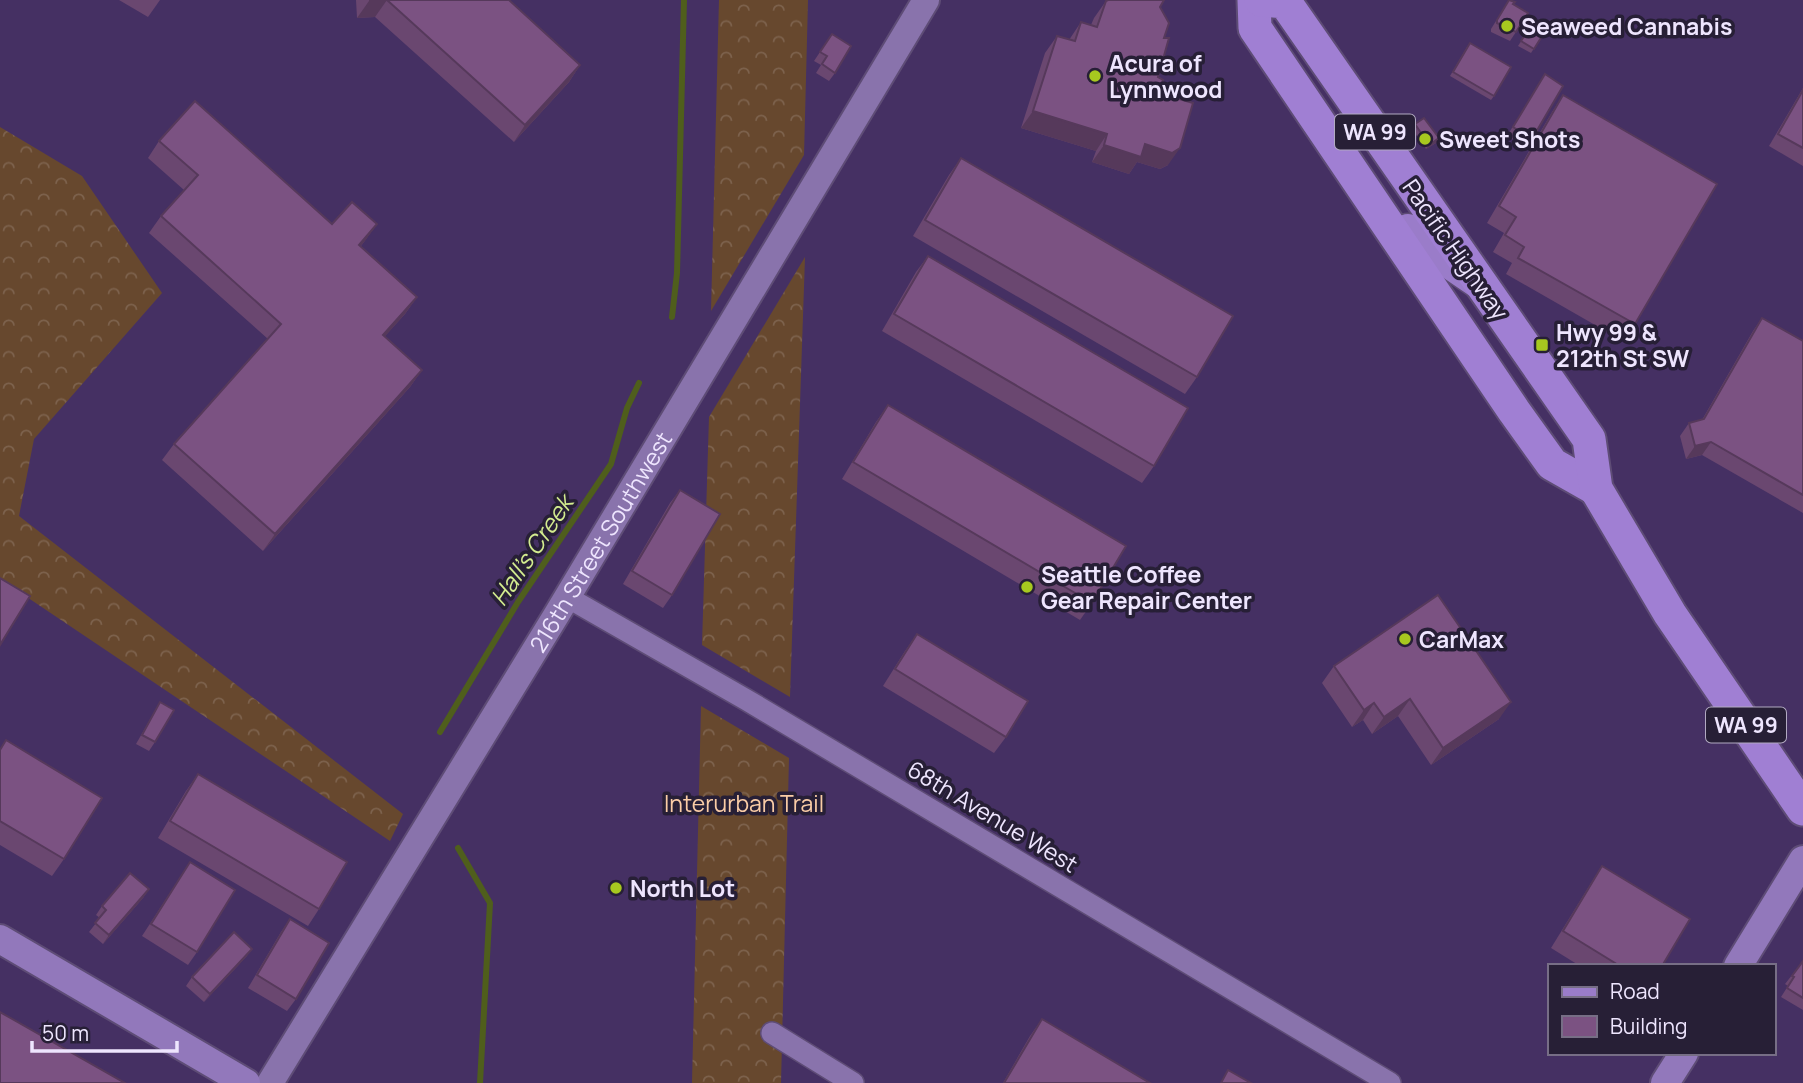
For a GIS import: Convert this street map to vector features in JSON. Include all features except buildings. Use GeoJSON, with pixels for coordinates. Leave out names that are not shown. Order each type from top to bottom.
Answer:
{"type":"FeatureCollection","features":[{"type":"Feature","properties":{"kind":"highway","name":"Pacific Highway"},"geometry":{"type":"LineString","coordinates":[[1254,0],[1255,28],[1514,411],[1552,464],[1596,489]]}},
{"type":"Feature","properties":{"kind":"highway","name":"Pacific Highway"},"geometry":{"type":"LineString","coordinates":[[1261,0],[1285,2],[1589,439],[1596,489],[1670,614],[1803,809]]}},
{"type":"Feature","properties":{"kind":"main road"},"geometry":{"type":"LineString","coordinates":[[1396,234],[1413,230],[1431,250],[1478,282]]}},
{"type":"Feature","properties":{"kind":"main road"},"geometry":{"type":"LineString","coordinates":[[1739,964],[1803,860]]}},
{"type":"Feature","properties":{"kind":"main road"},"geometry":{"type":"LineString","coordinates":[[0,939],[246,1083]]}},
{"type":"Feature","properties":{"kind":"main road"},"geometry":{"type":"LineString","coordinates":[[1665,1083],[1683,1055]]}},
{"type":"Feature","properties":{"kind":"street","name":"216th Street Southwest"},"geometry":{"type":"LineString","coordinates":[[270,1083],[567,597],[926,0]]}},
{"type":"Feature","properties":{"kind":"street","name":"68th Avenue West"},"geometry":{"type":"LineString","coordinates":[[567,597],[745,699],[1390,1083]]}},
{"type":"Feature","properties":{"kind":"street"},"geometry":{"type":"LineString","coordinates":[[772,1032],[853,1083]]}},
{"type":"Feature","properties":{"kind":"green space"},"geometry":{"type":"Polygon","coordinates":[[[719,0],[808,0],[804,155],[711,311],[719,0]]]}},
{"type":"Feature","properties":{"kind":"green space"},"geometry":{"type":"Polygon","coordinates":[[[0,127],[82,176],[162,293],[34,439],[19,516],[403,814],[390,841],[0,579],[0,127]]]}},
{"type":"Feature","properties":{"kind":"green space"},"geometry":{"type":"Polygon","coordinates":[[[805,257],[790,697],[702,645],[709,417],[805,257]]]}},
{"type":"Feature","properties":{"kind":"green space","name":"Interurban Trail"},"geometry":{"type":"Polygon","coordinates":[[[701,706],[789,758],[781,1083],[692,1083],[701,706]]]}},
{"type":"Feature","properties":{"kind":"waterway","name":"Hall's Creek"},"geometry":{"type":"LineString","coordinates":[[672,317],[677,273],[684,0]]}},
{"type":"Feature","properties":{"kind":"waterway","name":"Hall's Creek"},"geometry":{"type":"LineString","coordinates":[[440,732],[518,602],[611,464],[627,408],[639,383]]}},
{"type":"Feature","properties":{"kind":"waterway","name":"Hall's Creek"},"geometry":{"type":"LineString","coordinates":[[458,848],[490,903],[480,1083]]}},
{"type":"Feature","properties":{"kind":"place","name":"Seaweed Cannabis"},"geometry":{"type":"Point","coordinates":[1507,26]}},
{"type":"Feature","properties":{"kind":"place","name":"Acura of Lynnwood"},"geometry":{"type":"Point","coordinates":[1095,76]}},
{"type":"Feature","properties":{"kind":"place","name":"Sweet Shots"},"geometry":{"type":"Point","coordinates":[1425,139]}},
{"type":"Feature","properties":{"kind":"place","name":"Hwy 99 & 212th St SW"},"geometry":{"type":"Point","coordinates":[1542,345]}},
{"type":"Feature","properties":{"kind":"place","name":"Seattle Coffee Gear Repair Center"},"geometry":{"type":"Point","coordinates":[1027,587]}},
{"type":"Feature","properties":{"kind":"place","name":"CarMax"},"geometry":{"type":"Point","coordinates":[1405,639]}},
{"type":"Feature","properties":{"kind":"place","name":"North Lot"},"geometry":{"type":"Point","coordinates":[616,888]}}]}
